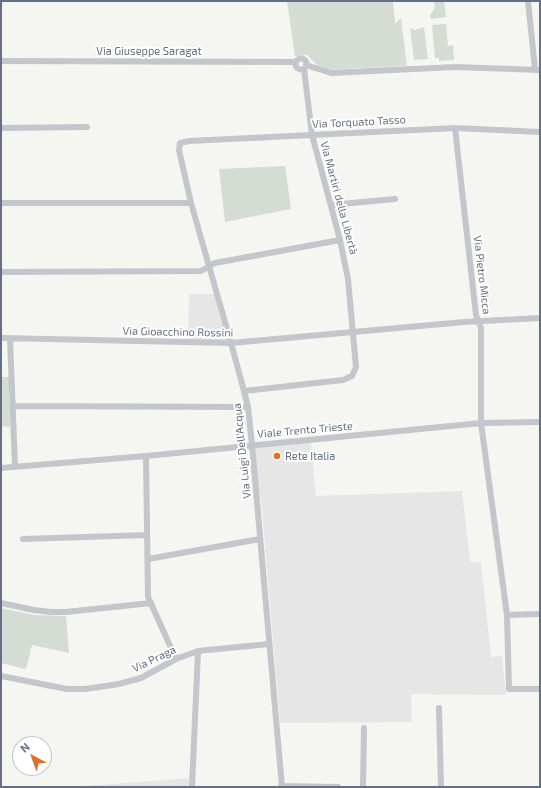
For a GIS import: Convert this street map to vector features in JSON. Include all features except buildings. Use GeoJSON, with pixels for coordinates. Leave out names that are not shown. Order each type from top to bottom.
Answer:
{"type":"FeatureCollection","features":[{"type":"Feature","properties":{"kind":"street"},"geometry":{"type":"LineString","coordinates":[[305,67],[331,73],[456,67],[538,70],[528,1]]}},
{"type":"Feature","properties":{"kind":"street","name":"Via Giuseppe Saragat"},"geometry":{"type":"LineString","coordinates":[[1,61],[296,62],[299,59],[302,59],[305,61],[305,67]]}},
{"type":"Feature","properties":{"kind":"street","name":"Via Martiri della Libertà"},"geometry":{"type":"LineString","coordinates":[[305,67],[312,135],[340,240],[348,279],[353,332]]}},
{"type":"Feature","properties":{"kind":"street"},"geometry":{"type":"LineString","coordinates":[[1,128],[87,127]]}},
{"type":"Feature","properties":{"kind":"street","name":"Via Torquato Tasso"},"geometry":{"type":"LineString","coordinates":[[191,203],[179,150],[180,143],[189,141],[455,128],[540,132]]}},
{"type":"Feature","properties":{"kind":"street","name":"Via Pietro Micca"},"geometry":{"type":"LineString","coordinates":[[455,128],[476,315],[481,328],[481,423],[507,615],[509,689],[540,689]]}},
{"type":"Feature","properties":{"kind":"street"},"geometry":{"type":"LineString","coordinates":[[331,205],[395,199]]}},
{"type":"Feature","properties":{"kind":"street"},"geometry":{"type":"LineString","coordinates":[[1,203],[191,203],[244,391]]}},
{"type":"Feature","properties":{"kind":"street"},"geometry":{"type":"LineString","coordinates":[[1,272],[201,271],[215,263],[340,240]]}},
{"type":"Feature","properties":{"kind":"street"},"geometry":{"type":"LineString","coordinates":[[353,332],[540,318]]}},
{"type":"Feature","properties":{"kind":"street","name":"Via Gioacchino Rossini"},"geometry":{"type":"LineString","coordinates":[[1,338],[231,343],[353,332]]}},
{"type":"Feature","properties":{"kind":"street","name":"Via Luigi Dell'Acqua"},"geometry":{"type":"LineString","coordinates":[[282,787],[252,445],[248,407],[244,391],[336,382],[352,376],[356,367],[353,332]]}},
{"type":"Feature","properties":{"kind":"street"},"geometry":{"type":"LineString","coordinates":[[10,338],[15,467]]}},
{"type":"Feature","properties":{"kind":"street"},"geometry":{"type":"LineString","coordinates":[[13,406],[248,407]]}},
{"type":"Feature","properties":{"kind":"street","name":"Viale Trento Trieste"},"geometry":{"type":"LineString","coordinates":[[1,468],[146,456],[481,423],[540,422]]}},
{"type":"Feature","properties":{"kind":"street"},"geometry":{"type":"LineString","coordinates":[[146,456],[148,597],[176,659]]}},
{"type":"Feature","properties":{"kind":"street"},"geometry":{"type":"LineString","coordinates":[[23,539],[147,535]]}},
{"type":"Feature","properties":{"kind":"street"},"geometry":{"type":"LineString","coordinates":[[148,559],[260,539]]}},
{"type":"Feature","properties":{"kind":"street"},"geometry":{"type":"LineString","coordinates":[[1,603],[51,612],[151,604]]}},
{"type":"Feature","properties":{"kind":"street"},"geometry":{"type":"LineString","coordinates":[[507,615],[540,614]]}},
{"type":"Feature","properties":{"kind":"street","name":"Via Praga"},"geometry":{"type":"LineString","coordinates":[[1,676],[67,689],[85,689],[119,684],[141,678],[176,659],[198,651],[269,644]]}},
{"type":"Feature","properties":{"kind":"street"},"geometry":{"type":"LineString","coordinates":[[192,787],[198,651]]}},
{"type":"Feature","properties":{"kind":"street"},"geometry":{"type":"LineString","coordinates":[[439,708],[441,787]]}},
{"type":"Feature","properties":{"kind":"street"},"geometry":{"type":"LineString","coordinates":[[364,728],[364,787]]}},
{"type":"Feature","properties":{"kind":"street"},"geometry":{"type":"LineString","coordinates":[[282,787],[338,787]]}},
{"type":"Feature","properties":{"kind":"shaded area"},"geometry":{"type":"Polygon","coordinates":[[[287,1],[393,1],[395,24],[401,18],[407,66],[322,70],[307,55],[295,56],[287,1]]]}},
{"type":"Feature","properties":{"kind":"shaded area"},"geometry":{"type":"Polygon","coordinates":[[[434,1],[444,1],[446,17],[431,19],[430,15],[435,8],[434,1]]]}},
{"type":"Feature","properties":{"kind":"shaded area"},"geometry":{"type":"Polygon","coordinates":[[[446,24],[448,46],[453,45],[454,60],[439,61],[439,58],[435,58],[432,25],[446,24]]]}},
{"type":"Feature","properties":{"kind":"shaded area"},"geometry":{"type":"Polygon","coordinates":[[[424,27],[428,59],[414,60],[410,28],[415,30],[424,27]]]}},
{"type":"Feature","properties":{"kind":"shaded area"},"geometry":{"type":"Polygon","coordinates":[[[285,166],[291,209],[225,222],[219,169],[285,166]]]}},
{"type":"Feature","properties":{"kind":"shaded area"},"geometry":{"type":"Polygon","coordinates":[[[189,294],[216,294],[231,343],[188,341],[189,294]]]}},
{"type":"Feature","properties":{"kind":"shaded area"},"geometry":{"type":"Polygon","coordinates":[[[1,377],[9,377],[10,427],[1,426],[1,377]]]}},
{"type":"Feature","properties":{"kind":"shaded area"},"geometry":{"type":"Polygon","coordinates":[[[311,442],[316,496],[462,491],[470,562],[481,562],[491,657],[502,656],[506,695],[411,694],[412,722],[280,723],[261,498],[259,498],[254,446],[311,442]]]}},
{"type":"Feature","properties":{"kind":"shaded area"},"geometry":{"type":"Polygon","coordinates":[[[1,608],[34,615],[66,616],[69,653],[32,645],[26,669],[1,663],[1,608]]]}},
{"type":"Feature","properties":{"kind":"shaded area"},"geometry":{"type":"Polygon","coordinates":[[[191,778],[191,787],[72,787],[191,778]]]}},
{"type":"Feature","properties":{"kind":"place","name":"Rete Italia"},"geometry":{"type":"Point","coordinates":[277,456]}}]}
